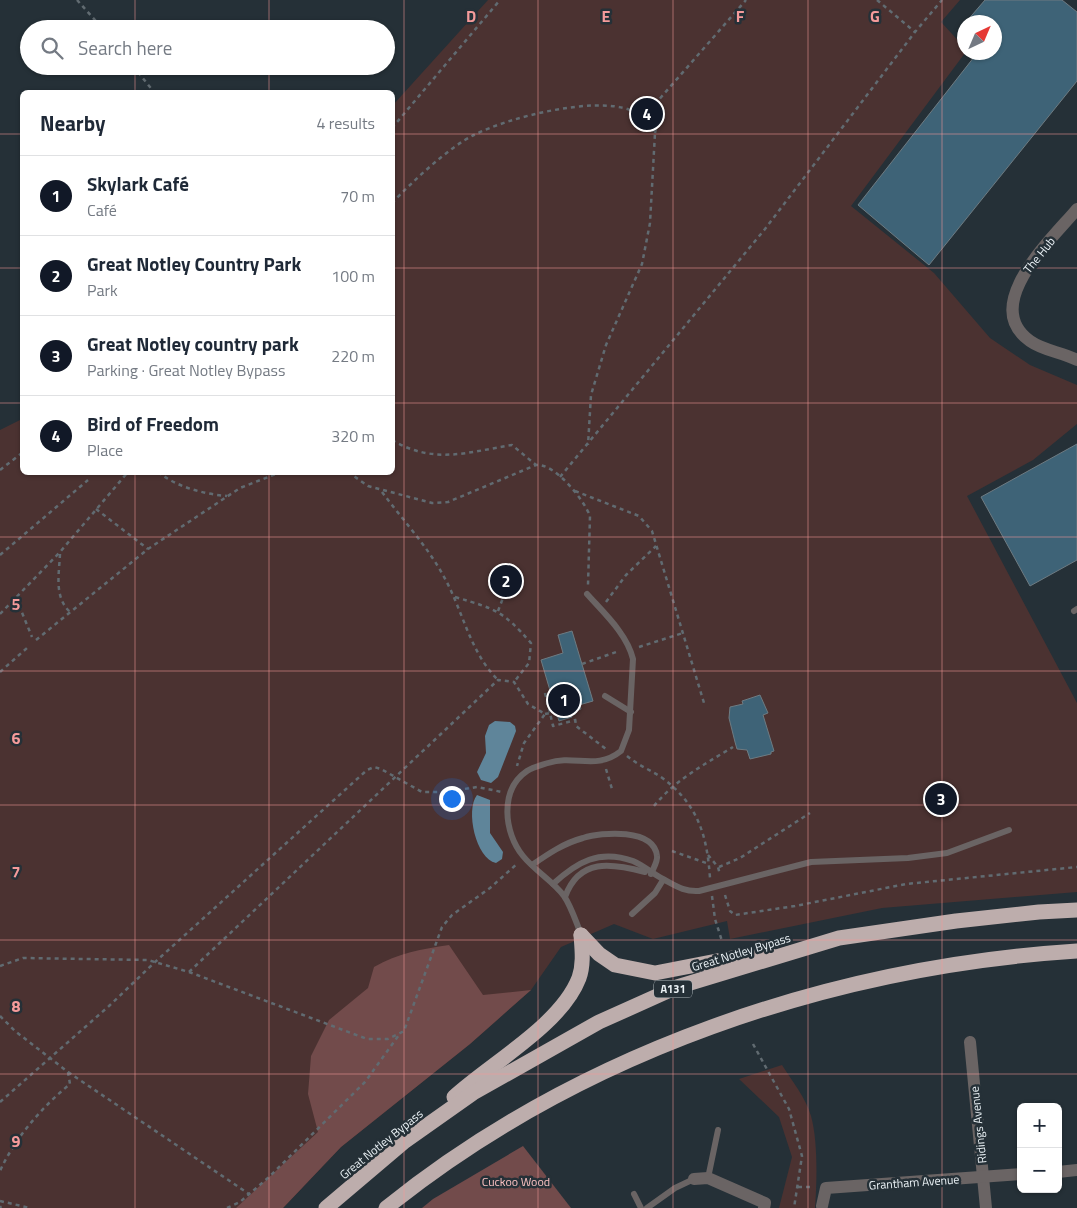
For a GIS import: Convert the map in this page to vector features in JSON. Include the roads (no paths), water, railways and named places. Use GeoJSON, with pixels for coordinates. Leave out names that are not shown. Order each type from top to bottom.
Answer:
{"type":"FeatureCollection","features":[{"type":"Feature","properties":{"kind":"highway","name":"Great Notley Bypass"},"geometry":{"type":"LineString","coordinates":[[326,1208],[405,1141],[473,1093],[599,1022],[677,987],[839,938],[956,921],[1077,910]]}},
{"type":"Feature","properties":{"kind":"highway"},"geometry":{"type":"LineString","coordinates":[[581,935],[598,954],[615,965],[654,973],[839,938]]}},
{"type":"Feature","properties":{"kind":"highway"},"geometry":{"type":"LineString","coordinates":[[405,1141],[466,1086],[548,1021],[568,999],[579,977],[582,964],[581,935]]}},
{"type":"Feature","properties":{"kind":"highway"},"geometry":{"type":"LineString","coordinates":[[386,1208],[465,1150],[554,1097],[637,1057],[706,1030],[756,1012],[851,986],[952,965],[1077,951]]}},
{"type":"Feature","properties":{"kind":"street","name":"The Hub"},"geometry":{"type":"LineString","coordinates":[[1077,209],[1022,275],[1012,300],[1015,318],[1023,334],[1039,346],[1077,360]]}},
{"type":"Feature","properties":{"kind":"street","name":"Ridings Avenue"},"geometry":{"type":"LineString","coordinates":[[970,1042],[986,1208]]}},
{"type":"Feature","properties":{"kind":"street"},"geometry":{"type":"LineString","coordinates":[[1062,1172],[1077,1170]]}},
{"type":"Feature","properties":{"kind":"street","name":"Grantham Avenue"},"geometry":{"type":"LineString","coordinates":[[822,1206],[826,1188],[1017,1174]]}},
{"type":"Feature","properties":{"kind":"street"},"geometry":{"type":"LineString","coordinates":[[694,1179],[708,1178],[765,1203],[764,1208]]}},
{"type":"Feature","properties":{"kind":"lane"},"geometry":{"type":"LineString","coordinates":[[581,935],[565,897],[524,858],[513,841],[508,823],[507,804],[519,778],[528,770],[551,762],[602,761],[621,751],[629,730],[633,659],[631,649],[587,594]]}},
{"type":"Feature","properties":{"kind":"lane"},"geometry":{"type":"LineString","coordinates":[[604,696],[631,712]]}},
{"type":"Feature","properties":{"kind":"lane"},"geometry":{"type":"LineString","coordinates":[[553,884],[569,870],[585,861],[603,856],[634,862],[651,874],[686,892],[722,886],[811,862],[908,858],[947,853],[1009,830]]}},
{"type":"Feature","properties":{"kind":"lane"},"geometry":{"type":"LineString","coordinates":[[532,865],[567,844],[584,838],[623,834],[649,841],[654,848],[658,857],[651,874]]}},
{"type":"Feature","properties":{"kind":"lane"},"geometry":{"type":"LineString","coordinates":[[565,897],[570,883],[582,871],[603,866],[619,865],[651,874]]}},
{"type":"Feature","properties":{"kind":"lane"},"geometry":{"type":"LineString","coordinates":[[632,914],[655,893],[663,880]]}},
{"type":"Feature","properties":{"kind":"lane"},"geometry":{"type":"LineString","coordinates":[[708,1178],[718,1130]]}},
{"type":"Feature","properties":{"kind":"lane"},"geometry":{"type":"LineString","coordinates":[[647,1208],[675,1188],[694,1179]]}},
{"type":"Feature","properties":{"kind":"lane"},"geometry":{"type":"LineString","coordinates":[[634,1194],[641,1208]]}},
{"type":"Feature","properties":{"kind":"water"},"geometry":{"type":"Polygon","coordinates":[[[495,721],[510,722],[515,726],[516,731],[498,777],[491,783],[481,780],[477,772],[486,753],[485,736],[489,725],[495,721]]]}},
{"type":"Feature","properties":{"kind":"water"},"geometry":{"type":"Polygon","coordinates":[[[477,795],[490,800],[490,833],[503,852],[502,859],[496,863],[489,860],[483,853],[474,833],[472,811],[477,795]]]}},
{"type":"Feature","properties":{"kind":"place","name":"Bird of Freedom"},"geometry":{"type":"Point","coordinates":[647,114]}},
{"type":"Feature","properties":{"kind":"place","name":"Great Notley Country Park"},"geometry":{"type":"Point","coordinates":[506,581]}},
{"type":"Feature","properties":{"kind":"place","name":"Skylark Café"},"geometry":{"type":"Point","coordinates":[564,700]}},
{"type":"Feature","properties":{"kind":"place","name":"Great Notley country park"},"geometry":{"type":"Point","coordinates":[941,799]}},
{"type":"Feature","properties":{"kind":"park label","name":"Cuckoo Wood"},"geometry":{"type":"Point","coordinates":[516,1181]}}]}
